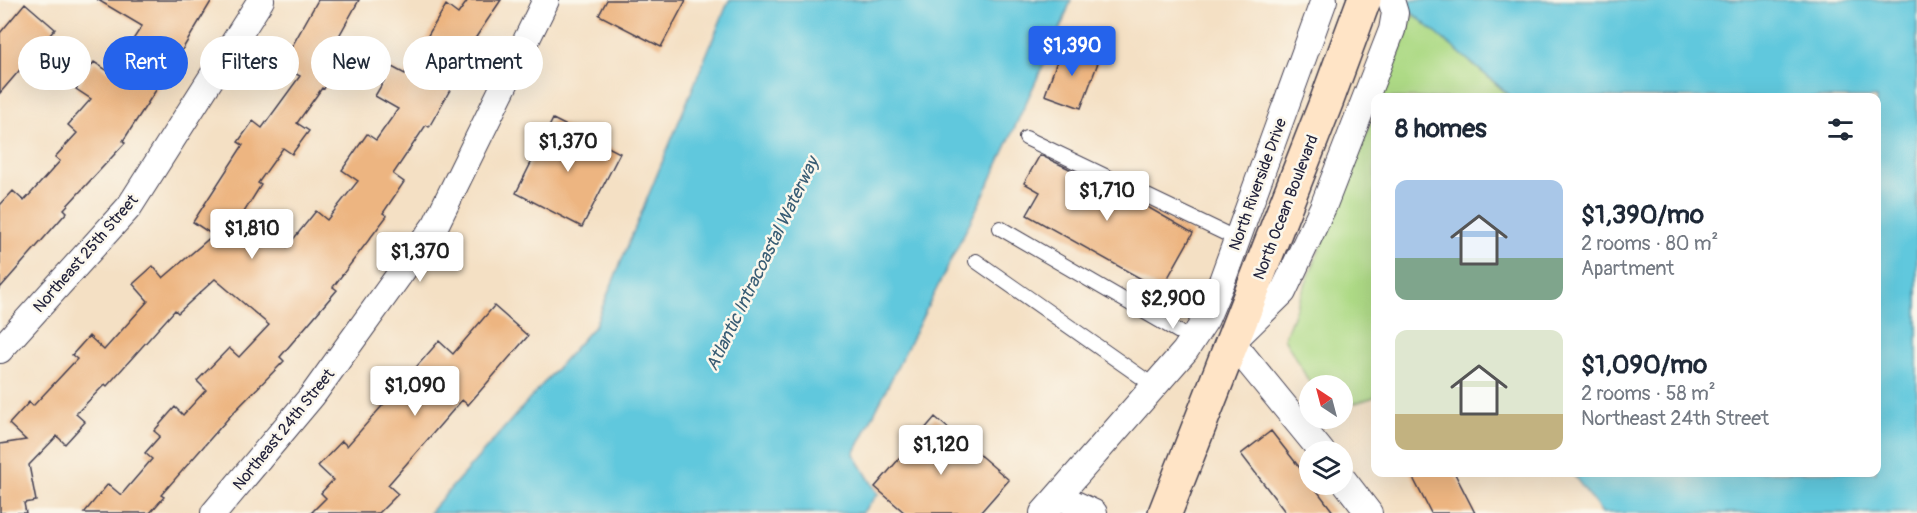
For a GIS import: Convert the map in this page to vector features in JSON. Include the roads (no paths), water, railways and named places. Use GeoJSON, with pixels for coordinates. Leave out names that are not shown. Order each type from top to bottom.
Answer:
{"type":"FeatureCollection","features":[{"type":"Feature","properties":{"kind":"main road","name":"North Ocean Boulevard"},"geometry":{"type":"LineString","coordinates":[[1165,513],[1364,0]]}},
{"type":"Feature","properties":{"kind":"street","name":"Northeast 25th Street"},"geometry":{"type":"LineString","coordinates":[[0,350],[129,207],[261,0]]}},
{"type":"Feature","properties":{"kind":"street","name":"Northeast 24th Street"},"geometry":{"type":"LineString","coordinates":[[214,513],[312,396],[436,224],[546,0]]}},
{"type":"Feature","properties":{"kind":"street","name":"North Riverside Drive"},"geometry":{"type":"LineString","coordinates":[[1094,513],[1050,504],[1185,351],[1206,319],[1324,0]]}},
{"type":"Feature","properties":{"kind":"street"},"geometry":{"type":"LineString","coordinates":[[1313,441],[1232,342],[1283,292],[1323,207],[1392,30],[1395,13],[1391,0]]}},
{"type":"Feature","properties":{"kind":"street"},"geometry":{"type":"LineString","coordinates":[[1353,492],[1369,513]]}},
{"type":"Feature","properties":{"kind":"lane"},"geometry":{"type":"LineString","coordinates":[[1026,138],[1237,238]]}},
{"type":"Feature","properties":{"kind":"lane"},"geometry":{"type":"LineString","coordinates":[[1000,228],[1193,340]]}},
{"type":"Feature","properties":{"kind":"lane"},"geometry":{"type":"LineString","coordinates":[[976,261],[1154,386]]}},
{"type":"Feature","properties":{"kind":"water","name":"Atlantic Intracoastal Waterway"},"geometry":{"type":"Polygon","coordinates":[[[729,0],[1071,0],[987,188],[854,454],[878,494],[862,513],[429,513],[595,325],[729,0]]]}},
{"type":"Feature","properties":{"kind":"water"},"geometry":{"type":"Polygon","coordinates":[[[1401,0],[1917,0],[1917,513],[1602,513],[1575,477],[1881,477],[1881,93],[1507,93],[1404,6],[1401,0]]]}}]}
